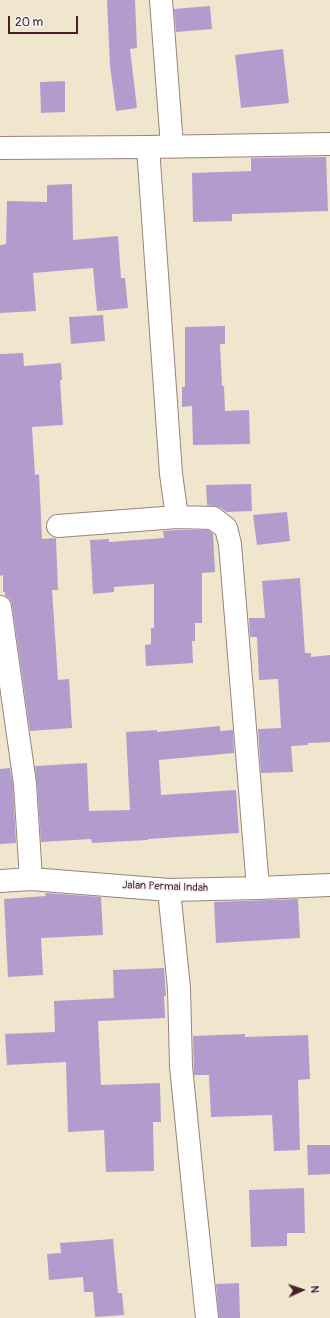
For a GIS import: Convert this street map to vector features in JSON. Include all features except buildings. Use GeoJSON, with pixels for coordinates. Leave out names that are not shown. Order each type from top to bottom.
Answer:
{"type":"FeatureCollection","features":[{"type":"Feature","properties":{"kind":"street"},"geometry":{"type":"LineString","coordinates":[[161,0],[172,146]]}},
{"type":"Feature","properties":{"kind":"street"},"geometry":{"type":"LineString","coordinates":[[0,148],[330,144]]}},
{"type":"Feature","properties":{"kind":"street"},"geometry":{"type":"LineString","coordinates":[[148,147],[171,474],[177,517]]}},
{"type":"Feature","properties":{"kind":"street"},"geometry":{"type":"LineString","coordinates":[[58,526],[177,517],[213,518],[226,528],[230,544],[258,888]]}},
{"type":"Feature","properties":{"kind":"street"},"geometry":{"type":"LineString","coordinates":[[0,607],[25,784],[31,879]]}},
{"type":"Feature","properties":{"kind":"street","name":"Jalan Permai Indah"},"geometry":{"type":"LineString","coordinates":[[0,881],[31,879],[169,890],[330,885]]}},
{"type":"Feature","properties":{"kind":"street"},"geometry":{"type":"LineString","coordinates":[[169,890],[179,988],[181,1066],[207,1318]]}}]}
